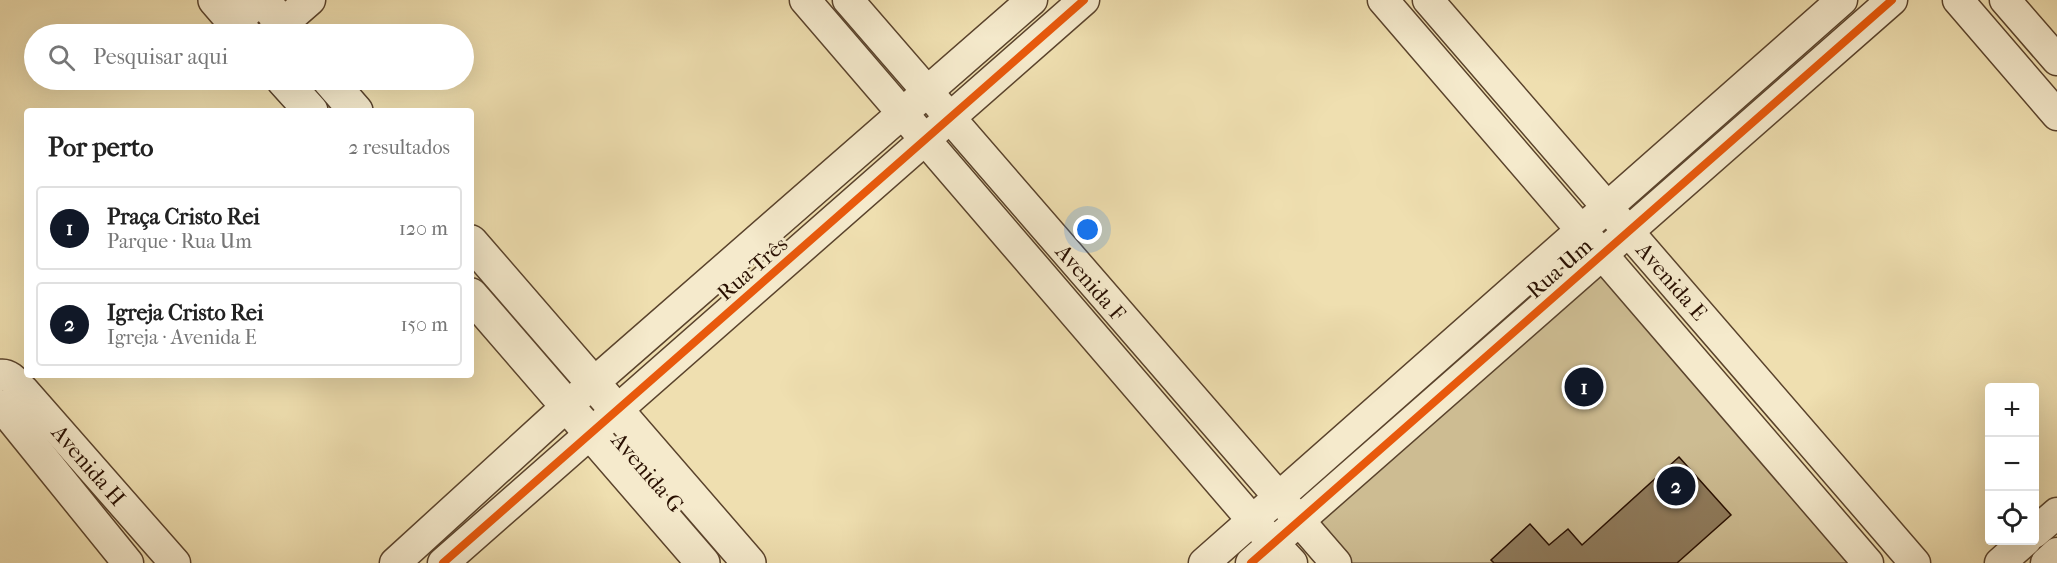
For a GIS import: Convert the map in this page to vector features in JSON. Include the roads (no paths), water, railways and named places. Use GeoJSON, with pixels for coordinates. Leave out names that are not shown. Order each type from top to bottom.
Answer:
{"type":"FeatureCollection","features":[{"type":"Feature","properties":{"kind":"street"},"geometry":{"type":"LineString","coordinates":[[231,19],[257,0]]}},
{"type":"Feature","properties":{"kind":"street"},"geometry":{"type":"LineString","coordinates":[[262,0],[277,24]]}},
{"type":"Feature","properties":{"kind":"street"},"geometry":{"type":"LineString","coordinates":[[288,24],[310,0]]}},
{"type":"Feature","properties":{"kind":"street","name":"Avenida F"},"geometry":{"type":"LineString","coordinates":[[805,0],[1252,520],[1283,553]]}},
{"type":"Feature","properties":{"kind":"street","name":"Avenida F"},"geometry":{"type":"LineString","coordinates":[[848,0],[1336,563]]}},
{"type":"Feature","properties":{"kind":"street","name":"Rua Três"},"geometry":{"type":"LineString","coordinates":[[395,563],[593,383],[1032,0]]}},
{"type":"Feature","properties":{"kind":"street","name":"Rua Três"},"geometry":{"type":"LineString","coordinates":[[443,563],[1084,0]]}},
{"type":"Feature","properties":{"kind":"street","name":"Avenida E"},"geometry":{"type":"LineString","coordinates":[[1383,0],[1868,563]]}},
{"type":"Feature","properties":{"kind":"street","name":"Avenida E"},"geometry":{"type":"LineString","coordinates":[[1428,0],[1915,563]]}},
{"type":"Feature","properties":{"kind":"street","name":"Rua Um"},"geometry":{"type":"LineString","coordinates":[[1204,563],[1842,0]]}},
{"type":"Feature","properties":{"kind":"street","name":"Rua Um"},"geometry":{"type":"LineString","coordinates":[[1251,563],[1283,553],[1299,520],[1892,0]]}},
{"type":"Feature","properties":{"kind":"street"},"geometry":{"type":"LineString","coordinates":[[1958,0],[2057,115]]}},
{"type":"Feature","properties":{"kind":"street"},"geometry":{"type":"LineString","coordinates":[[2005,0],[2057,60]]}},
{"type":"Feature","properties":{"kind":"street"},"geometry":{"type":"LineString","coordinates":[[293,90],[308,108]]}},
{"type":"Feature","properties":{"kind":"street"},"geometry":{"type":"LineString","coordinates":[[338,90],[353,108]]}},
{"type":"Feature","properties":{"kind":"street"},"geometry":{"type":"LineString","coordinates":[[1501,136],[1526,113]]}},
{"type":"Feature","properties":{"kind":"street","name":"Avenida G"},"geometry":{"type":"LineString","coordinates":[[474,245],[749,563]]}},
{"type":"Feature","properties":{"kind":"street","name":"Avenida G"},"geometry":{"type":"LineString","coordinates":[[474,298],[703,563]]}},
{"type":"Feature","properties":{"kind":"street","name":"Avenida H"},"geometry":{"type":"LineString","coordinates":[[0,375],[10,377],[23,390],[174,563]]}},
{"type":"Feature","properties":{"kind":"street","name":"Avenida H"},"geometry":{"type":"LineString","coordinates":[[0,405],[128,563]]}},
{"type":"Feature","properties":{"kind":"street"},"geometry":{"type":"LineString","coordinates":[[1765,443],[1792,420]]}},
{"type":"Feature","properties":{"kind":"street"},"geometry":{"type":"LineString","coordinates":[[2039,529],[2057,513]]}},
{"type":"Feature","properties":{"kind":"street"},"geometry":{"type":"LineString","coordinates":[[2000,563],[2020,545]]}},
{"type":"Feature","properties":{"kind":"street"},"geometry":{"type":"LineString","coordinates":[[2046,563],[2057,553]]}},
{"type":"Feature","properties":{"kind":"place","name":"Praça Cristo Rei"},"geometry":{"type":"Point","coordinates":[1584,387]}},
{"type":"Feature","properties":{"kind":"place","name":"Igreja Cristo Rei"},"geometry":{"type":"Point","coordinates":[1676,486]}}]}
